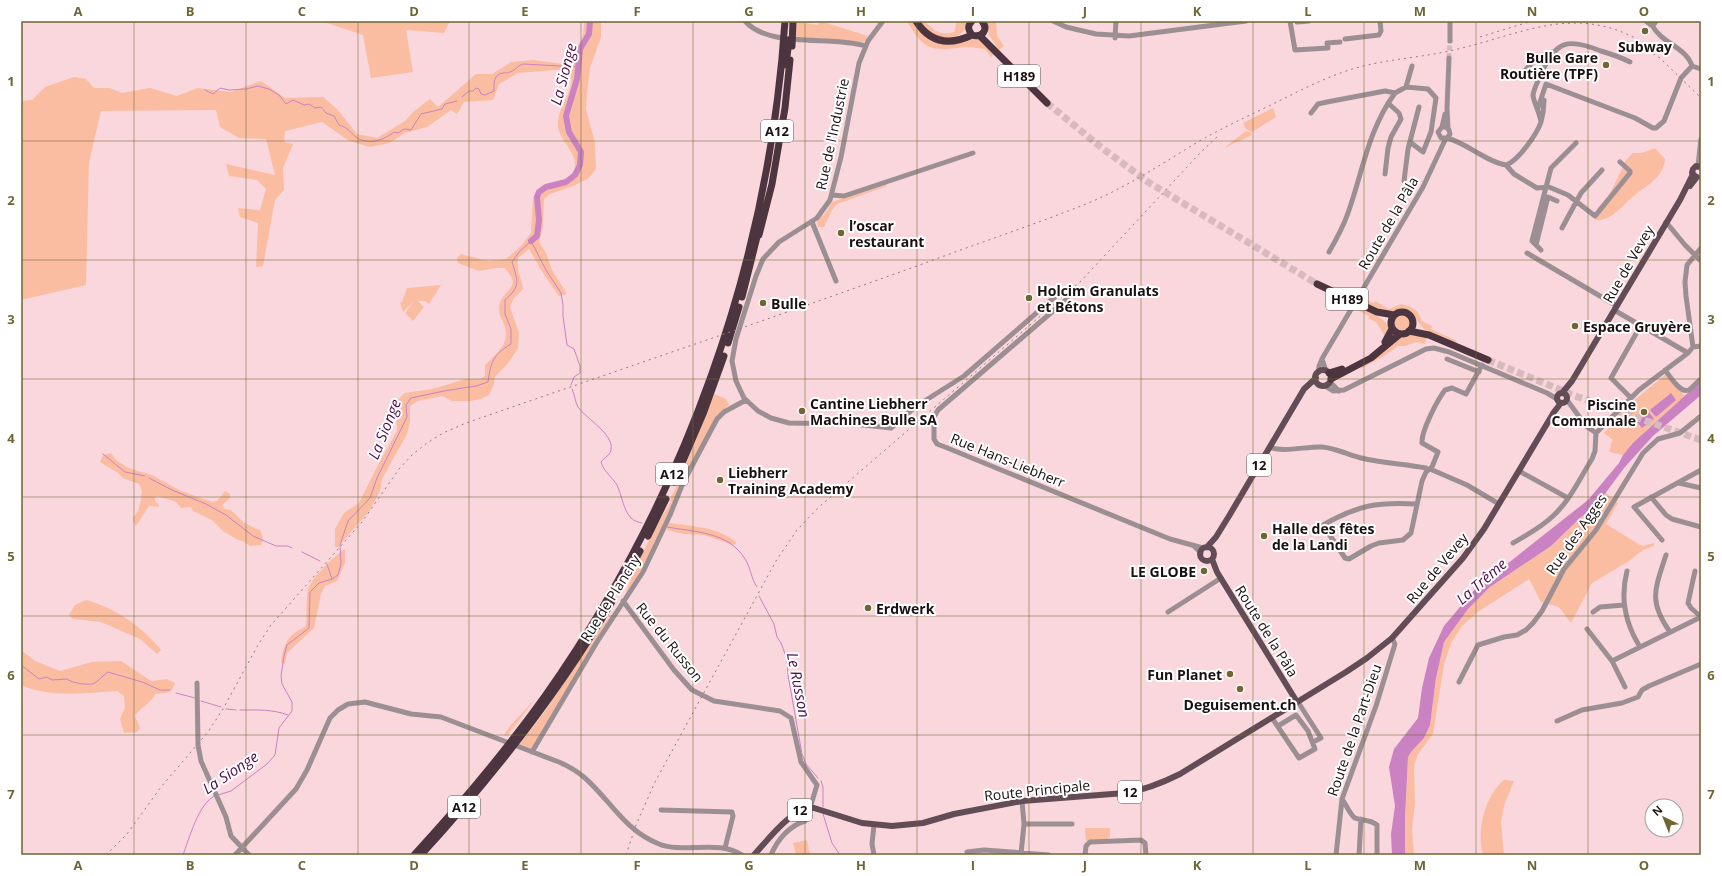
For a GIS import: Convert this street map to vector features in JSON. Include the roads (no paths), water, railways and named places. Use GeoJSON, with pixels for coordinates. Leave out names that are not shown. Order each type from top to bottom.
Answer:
{"type":"FeatureCollection","features":[{"type":"Feature","properties":{"kind":"highway","name":"A12"},"geometry":{"type":"LineString","coordinates":[[414,855],[500,756],[535,710],[567,664],[626,566],[676,465],[716,365],[737,298],[750,249],[773,135],[780,80],[785,21]]}},
{"type":"Feature","properties":{"kind":"highway","name":"A12"},"geometry":{"type":"LineString","coordinates":[[421,855],[492,774],[539,713],[582,651],[631,568],[670,490],[705,408],[734,324],[757,240],[770,179],[781,107],[790,21]]}},
{"type":"Feature","properties":{"kind":"highway"},"geometry":{"type":"LineString","coordinates":[[757,240],[772,184],[782,123],[792,44],[793,21]]}},
{"type":"Feature","properties":{"kind":"highway"},"geometry":{"type":"LineString","coordinates":[[916,21],[926,34],[933,38],[947,41],[957,39],[974,28],[986,28],[982,21]]}},
{"type":"Feature","properties":{"kind":"highway","name":"H189"},"geometry":{"type":"LineString","coordinates":[[974,28],[1047,103]]}},
{"type":"Feature","properties":{"kind":"highway","name":"H189"},"geometry":{"type":"LineString","coordinates":[[1317,284],[1377,312],[1394,315]]}},
{"type":"Feature","properties":{"kind":"highway","name":"H189"},"geometry":{"type":"LineString","coordinates":[[1377,312],[1392,326]]}},
{"type":"Feature","properties":{"kind":"highway"},"geometry":{"type":"LineString","coordinates":[[1394,315],[1400,312],[1406,313],[1411,317],[1413,324],[1429,335],[1488,360]]}},
{"type":"Feature","properties":{"kind":"highway","name":"12"},"geometry":{"type":"LineString","coordinates":[[1328,378],[1374,352],[1388,339],[1394,315]]}},
{"type":"Feature","properties":{"kind":"highway"},"geometry":{"type":"LineString","coordinates":[[1413,324],[1409,332],[1429,335]]}},
{"type":"Feature","properties":{"kind":"highway"},"geometry":{"type":"LineString","coordinates":[[1392,326],[1400,334]]}},
{"type":"Feature","properties":{"kind":"highway","name":"12"},"geometry":{"type":"LineString","coordinates":[[1328,378],[1371,358],[1400,334],[1409,332]]}},
{"type":"Feature","properties":{"kind":"main road","name":"Rue de Vevey"},"geometry":{"type":"LineString","coordinates":[[1298,702],[1367,658],[1392,638],[1463,558],[1484,529],[1666,222],[1697,176],[1693,169],[1700,166]]}},
{"type":"Feature","properties":{"kind":"main road"},"geometry":{"type":"LineString","coordinates":[[1317,378],[1328,378]]}},
{"type":"Feature","properties":{"kind":"main road","name":"12"},"geometry":{"type":"LineString","coordinates":[[1206,549],[1216,536],[1302,392],[1317,378],[1328,378]]}},
{"type":"Feature","properties":{"kind":"main road","name":"Route de la Pâla"},"geometry":{"type":"LineString","coordinates":[[1206,549],[1214,554],[1209,559],[1202,558],[1206,549]]}},
{"type":"Feature","properties":{"kind":"main road","name":"Route de la Pâla"},"geometry":{"type":"LineString","coordinates":[[1209,559],[1298,702]]}},
{"type":"Feature","properties":{"kind":"main road","name":"Route Principale"},"geometry":{"type":"LineString","coordinates":[[810,808],[874,825],[906,826],[959,813],[1022,801],[1125,793],[1156,786],[1180,774],[1298,702]]}},
{"type":"Feature","properties":{"kind":"main road","name":"12"},"geometry":{"type":"LineString","coordinates":[[754,855],[795,813],[810,808]]}},
{"type":"Feature","properties":{"kind":"street"},"geometry":{"type":"LineString","coordinates":[[745,21],[758,32],[774,36],[866,46]]}},
{"type":"Feature","properties":{"kind":"street","name":"Rue de l'Industrie"},"geometry":{"type":"LineString","coordinates":[[746,400],[735,379],[732,356],[757,271],[765,257],[774,246],[812,222],[824,210],[832,195],[858,66],[866,46],[883,21]]}},
{"type":"Feature","properties":{"kind":"street"},"geometry":{"type":"LineString","coordinates":[[1052,21],[1073,29],[1115,37],[1208,23],[1246,21]]}},
{"type":"Feature","properties":{"kind":"street"},"geometry":{"type":"LineString","coordinates":[[1115,37],[1116,21]]}},
{"type":"Feature","properties":{"kind":"street"},"geometry":{"type":"LineString","coordinates":[[1290,21],[1295,50],[1328,48],[1327,43],[1340,42]]}},
{"type":"Feature","properties":{"kind":"street"},"geometry":{"type":"LineString","coordinates":[[1296,22],[1309,21]]}},
{"type":"Feature","properties":{"kind":"street"},"geometry":{"type":"LineString","coordinates":[[1345,39],[1379,35],[1381,31],[1380,21]]}},
{"type":"Feature","properties":{"kind":"street"},"geometry":{"type":"LineString","coordinates":[[1646,21],[1649,25],[1654,23],[1656,32],[1688,58],[1692,66],[1701,69]]}},
{"type":"Feature","properties":{"kind":"street"},"geometry":{"type":"LineString","coordinates":[[1450,41],[1451,22]]}},
{"type":"Feature","properties":{"kind":"street"},"geometry":{"type":"LineString","coordinates":[[1514,78],[1523,73],[1537,56],[1553,52],[1562,46],[1575,43],[1584,44],[1607,53]]}},
{"type":"Feature","properties":{"kind":"street"},"geometry":{"type":"LineString","coordinates":[[1541,122],[1538,108],[1534,102],[1534,92],[1548,59],[1553,52]]}},
{"type":"Feature","properties":{"kind":"street"},"geometry":{"type":"LineString","coordinates":[[1449,58],[1447,108],[1449,130]]}},
{"type":"Feature","properties":{"kind":"street"},"geometry":{"type":"LineString","coordinates":[[1406,87],[1412,66]]}},
{"type":"Feature","properties":{"kind":"street"},"geometry":{"type":"LineString","coordinates":[[1538,108],[1546,84],[1635,118],[1653,128],[1656,128],[1664,121],[1681,78],[1692,66]]}},
{"type":"Feature","properties":{"kind":"street"},"geometry":{"type":"LineString","coordinates":[[1329,252],[1348,213],[1373,131],[1388,103],[1395,93],[1406,87],[1428,89],[1436,98],[1431,130],[1423,152],[1410,142]]}},
{"type":"Feature","properties":{"kind":"street"},"geometry":{"type":"LineString","coordinates":[[1311,113],[1318,104],[1385,91],[1395,93]]}},
{"type":"Feature","properties":{"kind":"street"},"geometry":{"type":"LineString","coordinates":[[1431,130],[1446,138],[1466,145],[1499,164],[1506,165],[1516,160],[1541,122],[1544,103],[1543,95]]}},
{"type":"Feature","properties":{"kind":"street"},"geometry":{"type":"LineString","coordinates":[[1385,174],[1388,148],[1391,137],[1401,119],[1399,113],[1388,103]]}},
{"type":"Feature","properties":{"kind":"street"},"geometry":{"type":"LineString","coordinates":[[1404,181],[1410,142],[1419,107]]}},
{"type":"Feature","properties":{"kind":"street"},"geometry":{"type":"LineString","coordinates":[[1441,127],[1447,108]]}},
{"type":"Feature","properties":{"kind":"street"},"geometry":{"type":"LineString","coordinates":[[1431,130],[1441,127],[1449,130],[1466,145]]}},
{"type":"Feature","properties":{"kind":"street","name":"Route de la Pâla"},"geometry":{"type":"LineString","coordinates":[[1436,161],[1441,127]]}},
{"type":"Feature","properties":{"kind":"street","name":"Route de la Pâla"},"geometry":{"type":"LineString","coordinates":[[1317,378],[1322,359],[1422,190],[1449,130]]}},
{"type":"Feature","properties":{"kind":"street"},"geometry":{"type":"LineString","coordinates":[[1700,166],[1701,139]]}},
{"type":"Feature","properties":{"kind":"street"},"geometry":{"type":"LineString","coordinates":[[1541,250],[1532,241],[1537,230],[1551,168],[1576,142]]}},
{"type":"Feature","properties":{"kind":"street"},"geometry":{"type":"LineString","coordinates":[[832,195],[844,196],[972,153]]}},
{"type":"Feature","properties":{"kind":"street"},"geometry":{"type":"LineString","coordinates":[[1506,165],[1514,174],[1537,188],[1546,187],[1568,195],[1593,216],[1597,215],[1630,173],[1630,170],[1620,162]]}},
{"type":"Feature","properties":{"kind":"street"},"geometry":{"type":"LineString","coordinates":[[1562,228],[1581,193],[1602,170]]}},
{"type":"Feature","properties":{"kind":"street"},"geometry":{"type":"LineString","coordinates":[[1545,199],[1548,197],[1556,201]]}},
{"type":"Feature","properties":{"kind":"street"},"geometry":{"type":"LineString","coordinates":[[812,222],[836,281]]}},
{"type":"Feature","properties":{"kind":"street"},"geometry":{"type":"LineString","coordinates":[[1666,222],[1701,261]]}},
{"type":"Feature","properties":{"kind":"street"},"geometry":{"type":"LineString","coordinates":[[1513,544],[1539,528],[1553,516],[1568,498],[1592,459],[1595,451],[1596,433],[1631,398],[1688,353],[1693,346],[1686,296],[1687,265],[1694,254],[1701,248]]}},
{"type":"Feature","properties":{"kind":"street"},"geometry":{"type":"LineString","coordinates":[[1527,253],[1688,353]]}},
{"type":"Feature","properties":{"kind":"street"},"geometry":{"type":"LineString","coordinates":[[746,400],[763,414],[782,422],[854,424],[891,428],[915,407],[964,376],[1057,295]]}},
{"type":"Feature","properties":{"kind":"street","name":"Rue Hans-Liebherr"},"geometry":{"type":"LineString","coordinates":[[1067,299],[938,410],[934,417],[934,439],[941,446],[1170,540],[1206,549]]}},
{"type":"Feature","properties":{"kind":"street"},"geometry":{"type":"LineString","coordinates":[[1631,398],[1611,378],[1641,325]]}},
{"type":"Feature","properties":{"kind":"street"},"geometry":{"type":"LineString","coordinates":[[1693,346],[1701,346]]}},
{"type":"Feature","properties":{"kind":"street"},"geometry":{"type":"LineString","coordinates":[[1322,359],[1328,378],[1339,391],[1350,387],[1418,352],[1429,348],[1443,350],[1561,398],[1586,426],[1596,433]]}},
{"type":"Feature","properties":{"kind":"street"},"geometry":{"type":"LineString","coordinates":[[1447,359],[1478,372]]}},
{"type":"Feature","properties":{"kind":"street"},"geometry":{"type":"LineString","coordinates":[[1416,504],[1398,502],[1359,507],[1323,525],[1345,558],[1349,559],[1379,543],[1403,540],[1411,533],[1422,481],[1438,452],[1424,445],[1422,440],[1437,403],[1443,393],[1449,388],[1466,394],[1482,365]]}},
{"type":"Feature","properties":{"kind":"street"},"geometry":{"type":"LineString","coordinates":[[1665,370],[1684,391],[1688,390],[1701,379]]}},
{"type":"Feature","properties":{"kind":"street","name":"Rue de Planchy"},"geometry":{"type":"LineString","coordinates":[[532,752],[577,675],[643,572],[670,515],[683,483],[717,420],[724,412],[746,400]]}},
{"type":"Feature","properties":{"kind":"street","name":"Rue des Agges"},"geometry":{"type":"LineString","coordinates":[[1459,682],[1478,645],[1504,637],[1517,635],[1526,630],[1533,623],[1542,611],[1564,569],[1596,530],[1643,453],[1658,438],[1680,433],[1701,416]]}},
{"type":"Feature","properties":{"kind":"street"},"geometry":{"type":"LineString","coordinates":[[1270,447],[1277,450],[1311,447],[1332,449],[1361,458],[1426,468],[1467,485],[1499,504]]}},
{"type":"Feature","properties":{"kind":"street"},"geometry":{"type":"LineString","coordinates":[[1662,540],[1634,507],[1701,470]]}},
{"type":"Feature","properties":{"kind":"street"},"geometry":{"type":"LineString","coordinates":[[1519,471],[1568,498]]}},
{"type":"Feature","properties":{"kind":"street"},"geometry":{"type":"LineString","coordinates":[[1679,482],[1701,488]]}},
{"type":"Feature","properties":{"kind":"street"},"geometry":{"type":"LineString","coordinates":[[1651,497],[1666,515],[1672,519],[1701,527]]}},
{"type":"Feature","properties":{"kind":"street"},"geometry":{"type":"LineString","coordinates":[[1666,555],[1656,584],[1655,598],[1656,608],[1660,618],[1670,632]]}},
{"type":"Feature","properties":{"kind":"street"},"geometry":{"type":"LineString","coordinates":[[1627,571],[1624,587],[1626,618],[1640,647]]}},
{"type":"Feature","properties":{"kind":"street"},"geometry":{"type":"LineString","coordinates":[[1612,661],[1701,617],[1691,608],[1688,603],[1695,571]]}},
{"type":"Feature","properties":{"kind":"street"},"geometry":{"type":"LineString","coordinates":[[1168,612],[1221,578]]}},
{"type":"Feature","properties":{"kind":"street","name":"Rue du Russon"},"geometry":{"type":"LineString","coordinates":[[623,601],[674,670],[692,690],[714,701],[780,711],[791,718],[801,762],[817,785],[810,808]]}},
{"type":"Feature","properties":{"kind":"street"},"geometry":{"type":"LineString","coordinates":[[1593,612],[1600,607],[1624,605]]}},
{"type":"Feature","properties":{"kind":"street"},"geometry":{"type":"LineString","coordinates":[[1587,629],[1612,661],[1625,686]]}},
{"type":"Feature","properties":{"kind":"street","name":"Route de la Part-Dieu"},"geometry":{"type":"LineString","coordinates":[[1336,855],[1342,799],[1376,706],[1395,644],[1392,638]]}},
{"type":"Feature","properties":{"kind":"street"},"geometry":{"type":"LineString","coordinates":[[1557,720],[1582,710],[1622,702],[1638,697],[1642,690],[1649,686],[1701,664]]}},
{"type":"Feature","properties":{"kind":"street"},"geometry":{"type":"LineString","coordinates":[[197,683],[198,750],[203,766],[226,817],[231,836],[249,855]]}},
{"type":"Feature","properties":{"kind":"street"},"geometry":{"type":"LineString","coordinates":[[234,855],[296,790],[307,770],[330,718],[336,711],[346,705],[357,702],[368,703],[411,714],[439,717],[559,762],[580,774],[629,825],[660,845],[725,848],[731,849],[742,855]]}},
{"type":"Feature","properties":{"kind":"street"},"geometry":{"type":"LineString","coordinates":[[1298,702],[1321,738],[1313,742]]}},
{"type":"Feature","properties":{"kind":"street"},"geometry":{"type":"LineString","coordinates":[[1272,718],[1299,758],[1316,749],[1296,714],[1278,726]]}},
{"type":"Feature","properties":{"kind":"street"},"geometry":{"type":"LineString","coordinates":[[1342,799],[1347,805],[1351,815],[1372,821],[1377,825],[1376,855]]}},
{"type":"Feature","properties":{"kind":"street"},"geometry":{"type":"LineString","coordinates":[[1021,854],[1024,824],[1022,801]]}},
{"type":"Feature","properties":{"kind":"street"},"geometry":{"type":"LineString","coordinates":[[661,810],[732,812],[733,816],[725,848]]}},
{"type":"Feature","properties":{"kind":"street"},"geometry":{"type":"LineString","coordinates":[[1359,855],[1361,819]]}},
{"type":"Feature","properties":{"kind":"street"},"geometry":{"type":"LineString","coordinates":[[771,855],[775,845],[793,827],[805,821]]}},
{"type":"Feature","properties":{"kind":"street"},"geometry":{"type":"LineString","coordinates":[[1024,824],[1072,824]]}},
{"type":"Feature","properties":{"kind":"street"},"geometry":{"type":"LineString","coordinates":[[874,825],[872,844],[874,855]]}},
{"type":"Feature","properties":{"kind":"street"},"geometry":{"type":"LineString","coordinates":[[1085,855],[1086,846],[1090,842],[1141,840],[1145,843],[1146,855]]}},
{"type":"Feature","properties":{"kind":"street"},"geometry":{"type":"LineString","coordinates":[[968,852],[984,850],[1049,855]]}},
{"type":"Feature","properties":{"kind":"waterway","name":"La Sionge"},"geometry":{"type":"LineString","coordinates":[[531,241],[537,236],[539,220],[537,197],[539,192],[546,187],[566,182],[575,175],[580,165],[581,152],[569,132],[566,116],[577,79],[580,49],[589,34],[590,21]]}},
{"type":"Feature","properties":{"kind":"waterway"},"geometry":{"type":"LineString","coordinates":[[462,97],[469,91],[473,91],[476,88],[479,89],[481,94],[485,95],[494,91],[497,76],[503,73],[508,73],[523,64],[578,67]]}},
{"type":"Feature","properties":{"kind":"waterway"},"geometry":{"type":"LineString","coordinates":[[205,90],[213,94],[220,88],[229,90],[246,89],[258,86],[269,89],[279,95],[286,104],[293,100],[304,105],[309,104],[315,108],[321,107],[326,113],[334,116],[339,125],[346,128],[361,140],[366,141],[376,141],[394,132],[398,133],[404,129],[411,130],[421,114],[442,109],[445,104],[457,101]]}},
{"type":"Feature","properties":{"kind":"waterway","name":"La Sionge"},"geometry":{"type":"LineString","coordinates":[[218,795],[231,791],[267,764],[275,755],[279,728],[292,711],[292,702],[282,684],[281,676],[287,645],[309,628],[310,592],[319,583],[332,579],[338,575],[341,564],[340,545],[348,521],[370,498],[377,478],[407,417],[406,405],[411,398],[476,386],[488,382],[490,369],[494,359],[500,352],[511,344],[511,329],[505,314],[505,300],[514,291],[517,283],[512,262],[519,252],[531,241],[546,270],[561,293],[567,345],[574,349],[580,366],[580,373],[574,377],[571,385]]}},
{"type":"Feature","properties":{"kind":"waterway","name":"Le Russon"},"geometry":{"type":"LineString","coordinates":[[572,389],[578,407],[606,434],[610,440],[610,453],[601,462],[602,466],[617,485],[624,507],[628,514],[633,520],[642,523]]}},
{"type":"Feature","properties":{"kind":"waterway"},"geometry":{"type":"LineString","coordinates":[[103,454],[125,472],[145,476]]}},
{"type":"Feature","properties":{"kind":"waterway"},"geometry":{"type":"LineString","coordinates":[[149,478],[172,490],[206,504],[226,515],[253,536],[276,546],[288,546],[292,548]]}},
{"type":"Feature","properties":{"kind":"waterway","name":"Le Russon"},"geometry":{"type":"LineString","coordinates":[[667,527],[700,532],[721,538],[730,543],[745,559],[749,566],[753,581],[757,587]]}},
{"type":"Feature","properties":{"kind":"waterway"},"geometry":{"type":"LineString","coordinates":[[302,552],[320,561]]}},
{"type":"Feature","properties":{"kind":"waterway"},"geometry":{"type":"LineString","coordinates":[[327,564],[332,579]]}},
{"type":"Feature","properties":{"kind":"waterway","name":"Le Russon"},"geometry":{"type":"LineString","coordinates":[[759,596],[774,624],[777,637],[787,659],[788,675],[802,754],[806,764],[818,778]]}},
{"type":"Feature","properties":{"kind":"waterway"},"geometry":{"type":"LineString","coordinates":[[21,665],[39,679],[47,677],[52,680],[67,679],[72,682],[92,684],[108,672],[142,682],[160,690],[170,690]]}},
{"type":"Feature","properties":{"kind":"waterway"},"geometry":{"type":"LineString","coordinates":[[176,693],[195,698]]}},
{"type":"Feature","properties":{"kind":"waterway"},"geometry":{"type":"LineString","coordinates":[[201,701],[221,707]]}},
{"type":"Feature","properties":{"kind":"waterway"},"geometry":{"type":"LineString","coordinates":[[226,709],[236,710]]}},
{"type":"Feature","properties":{"kind":"waterway"},"geometry":{"type":"LineString","coordinates":[[240,710],[270,711],[288,715]]}},
{"type":"Feature","properties":{"kind":"waterway","name":"Le Russon"},"geometry":{"type":"LineString","coordinates":[[821,781],[823,787],[823,807]]}},
{"type":"Feature","properties":{"kind":"waterway","name":"La Sionge"},"geometry":{"type":"LineString","coordinates":[[183,855],[199,813],[209,800],[215,796]]}},
{"type":"Feature","properties":{"kind":"waterway","name":"Le Russon"},"geometry":{"type":"LineString","coordinates":[[823,814],[832,843],[840,855]]}},
{"type":"Feature","properties":{"kind":"tunnel"},"geometry":{"type":"LineString","coordinates":[[1449,58],[1450,41]]}},
{"type":"Feature","properties":{"kind":"tunnel"},"geometry":{"type":"LineString","coordinates":[[1047,103],[1102,148],[1148,182],[1317,284]]}},
{"type":"Feature","properties":{"kind":"tunnel"},"geometry":{"type":"LineString","coordinates":[[1488,360],[1578,397],[1701,440]]}},
{"type":"Feature","properties":{"kind":"railway"},"geometry":{"type":"LineString","coordinates":[[1480,37],[1532,21]]}},
{"type":"Feature","properties":{"kind":"railway"},"geometry":{"type":"LineString","coordinates":[[106,855],[127,834],[161,787],[208,732],[223,709],[258,645],[271,625],[362,522],[399,469],[413,454],[443,433],[466,423],[753,324],[1026,227],[1086,204],[1156,168],[1225,127],[1315,84],[1346,71],[1368,65],[1449,51],[1523,31],[1570,23],[1594,24],[1618,31],[1644,43]]}},
{"type":"Feature","properties":{"kind":"railway"},"geometry":{"type":"LineString","coordinates":[[1638,44],[1660,58],[1701,98]]}},
{"type":"Feature","properties":{"kind":"railway"},"geometry":{"type":"LineString","coordinates":[[626,855],[636,825],[655,782],[776,561],[797,530],[819,507],[1081,281],[1201,152],[1219,135]]}},
{"type":"Feature","properties":{"kind":"place","name":"Subway"},"geometry":{"type":"Point","coordinates":[1645,31]}},
{"type":"Feature","properties":{"kind":"place","name":"Bulle Gare Routière (TPF)"},"geometry":{"type":"Point","coordinates":[1606,65]}},
{"type":"Feature","properties":{"kind":"place","name":"l’oscar restaurant"},"geometry":{"type":"Point","coordinates":[841,233]}},
{"type":"Feature","properties":{"kind":"place","name":"Holcim Granulats et Bétons"},"geometry":{"type":"Point","coordinates":[1029,298]}},
{"type":"Feature","properties":{"kind":"place","name":"Bulle"},"geometry":{"type":"Point","coordinates":[763,303]}},
{"type":"Feature","properties":{"kind":"place","name":"Espace Gruyère"},"geometry":{"type":"Point","coordinates":[1575,326]}},
{"type":"Feature","properties":{"kind":"place","name":"Cantine Liebherr Machines Bulle SA"},"geometry":{"type":"Point","coordinates":[802,411]}},
{"type":"Feature","properties":{"kind":"place","name":"Piscine Communale"},"geometry":{"type":"Point","coordinates":[1644,412]}},
{"type":"Feature","properties":{"kind":"place","name":"Liebherr Training Academy"},"geometry":{"type":"Point","coordinates":[720,480]}},
{"type":"Feature","properties":{"kind":"place","name":"Halle des fêtes de la Landi"},"geometry":{"type":"Point","coordinates":[1264,536]}},
{"type":"Feature","properties":{"kind":"place","name":"LE GLOBE"},"geometry":{"type":"Point","coordinates":[1204,571]}},
{"type":"Feature","properties":{"kind":"place","name":"Erdwerk"},"geometry":{"type":"Point","coordinates":[868,608]}},
{"type":"Feature","properties":{"kind":"place","name":"Fun Planet"},"geometry":{"type":"Point","coordinates":[1230,674]}},
{"type":"Feature","properties":{"kind":"place","name":"Deguisement.ch"},"geometry":{"type":"Point","coordinates":[1240,689]}},
{"type":"Feature","properties":{"kind":"water label","name":"La Trême"},"geometry":{"type":"Point","coordinates":[1481,581]}}]}
